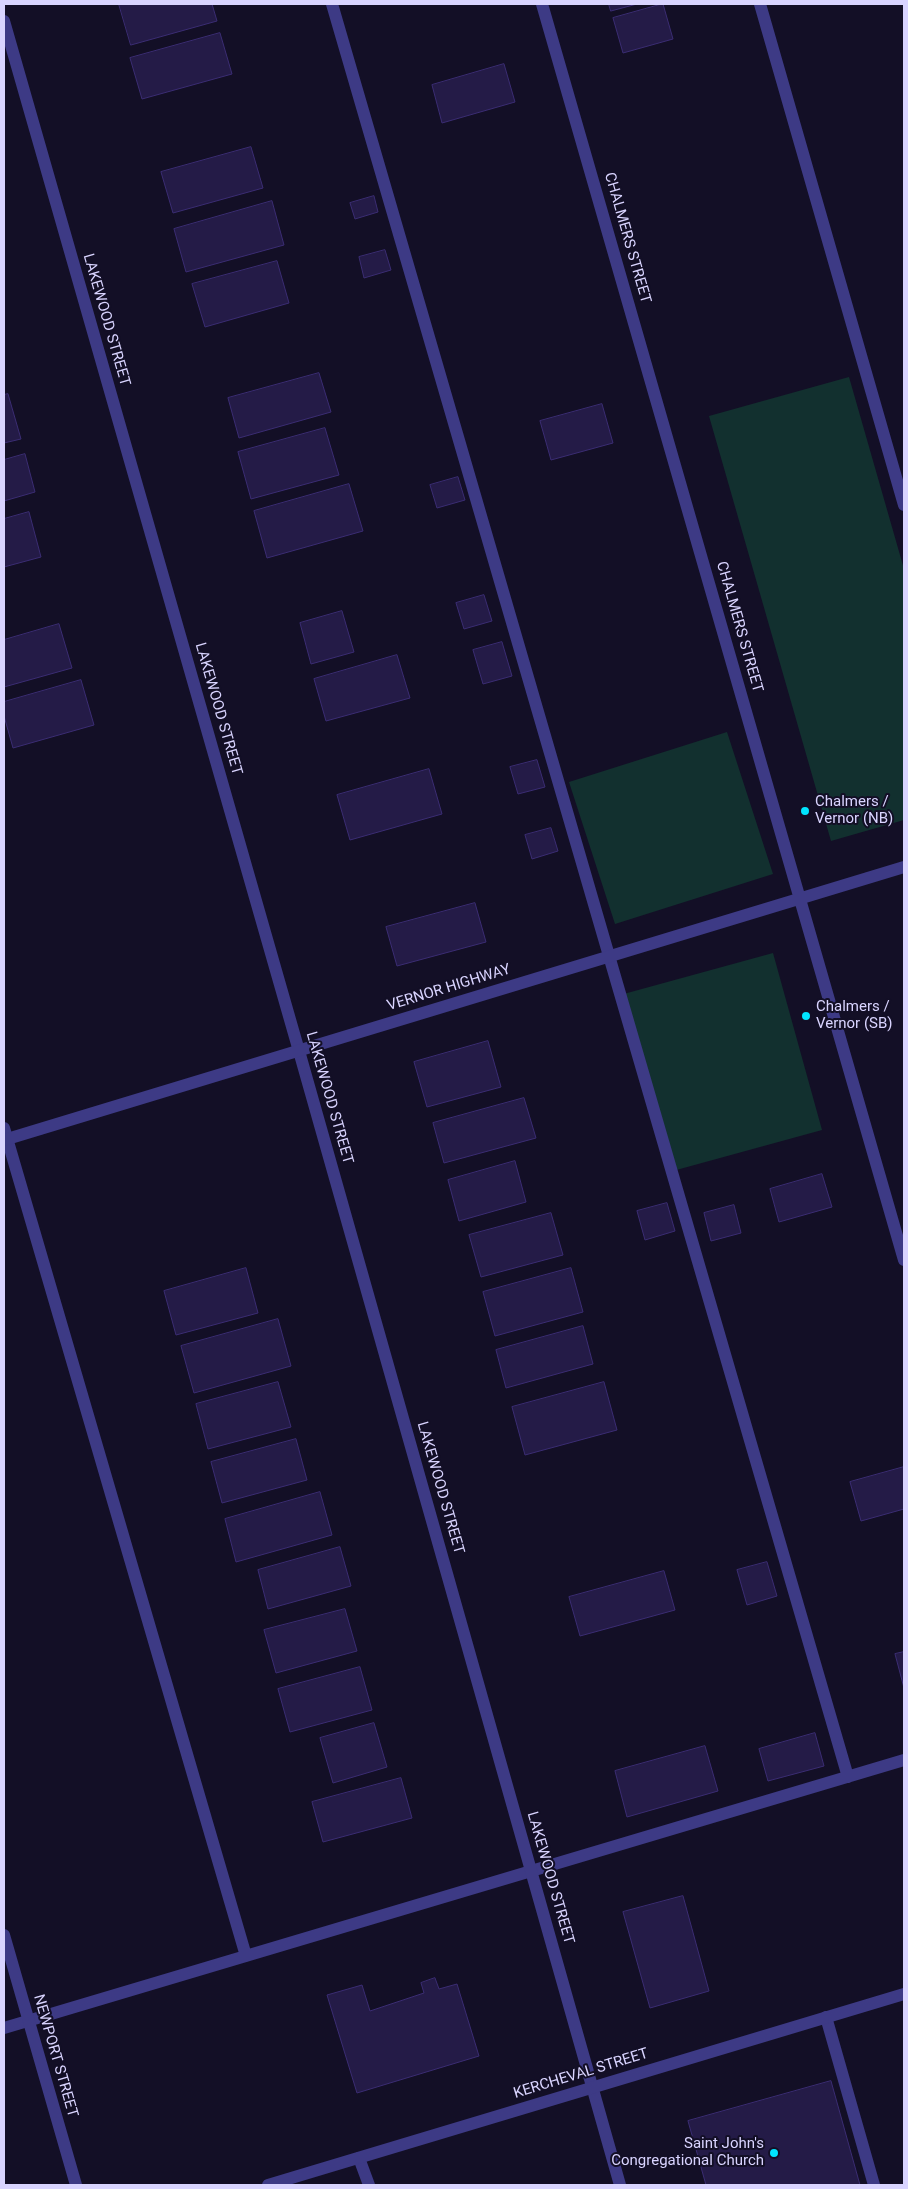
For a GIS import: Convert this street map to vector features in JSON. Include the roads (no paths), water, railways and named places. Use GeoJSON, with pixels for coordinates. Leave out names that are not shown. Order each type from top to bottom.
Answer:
{"type":"FeatureCollection","features":[{"type":"Feature","properties":{"kind":"street"},"geometry":{"type":"LineString","coordinates":[[332,4],[848,1777]]}},
{"type":"Feature","properties":{"kind":"street","name":"CHALMERS STREET"},"geometry":{"type":"LineString","coordinates":[[542,4],[904,1260]]}},
{"type":"Feature","properties":{"kind":"street"},"geometry":{"type":"LineString","coordinates":[[760,4],[904,504]]}},
{"type":"Feature","properties":{"kind":"street","name":"LAKEWOOD STREET"},"geometry":{"type":"LineString","coordinates":[[4,21],[299,1050],[620,2185]]}},
{"type":"Feature","properties":{"kind":"street","name":"VERNOR HIGHWAY"},"geometry":{"type":"LineString","coordinates":[[5,1135],[299,1050],[904,867]]}},
{"type":"Feature","properties":{"kind":"street"},"geometry":{"type":"LineString","coordinates":[[5,1135],[246,1956]]}},
{"type":"Feature","properties":{"kind":"street"},"geometry":{"type":"LineString","coordinates":[[4,2028],[904,1760]]}},
{"type":"Feature","properties":{"kind":"street","name":"NEWPORT STREET"},"geometry":{"type":"LineString","coordinates":[[4,1935],[76,2185]]}},
{"type":"Feature","properties":{"kind":"street","name":"KERCHEVAL STREET"},"geometry":{"type":"LineString","coordinates":[[268,2185],[904,1994]]}},
{"type":"Feature","properties":{"kind":"street"},"geometry":{"type":"LineString","coordinates":[[826,2017],[874,2185]]}},
{"type":"Feature","properties":{"kind":"street"},"geometry":{"type":"LineString","coordinates":[[359,2158],[369,2185]]}},
{"type":"Feature","properties":{"kind":"place","name":"Chalmers / Vernor (NB)"},"geometry":{"type":"Point","coordinates":[805,811]}},
{"type":"Feature","properties":{"kind":"place","name":"Chalmers / Vernor (SB)"},"geometry":{"type":"Point","coordinates":[806,1016]}},
{"type":"Feature","properties":{"kind":"place","name":"Saint John's Congregational Church"},"geometry":{"type":"Point","coordinates":[774,2153]}}]}
